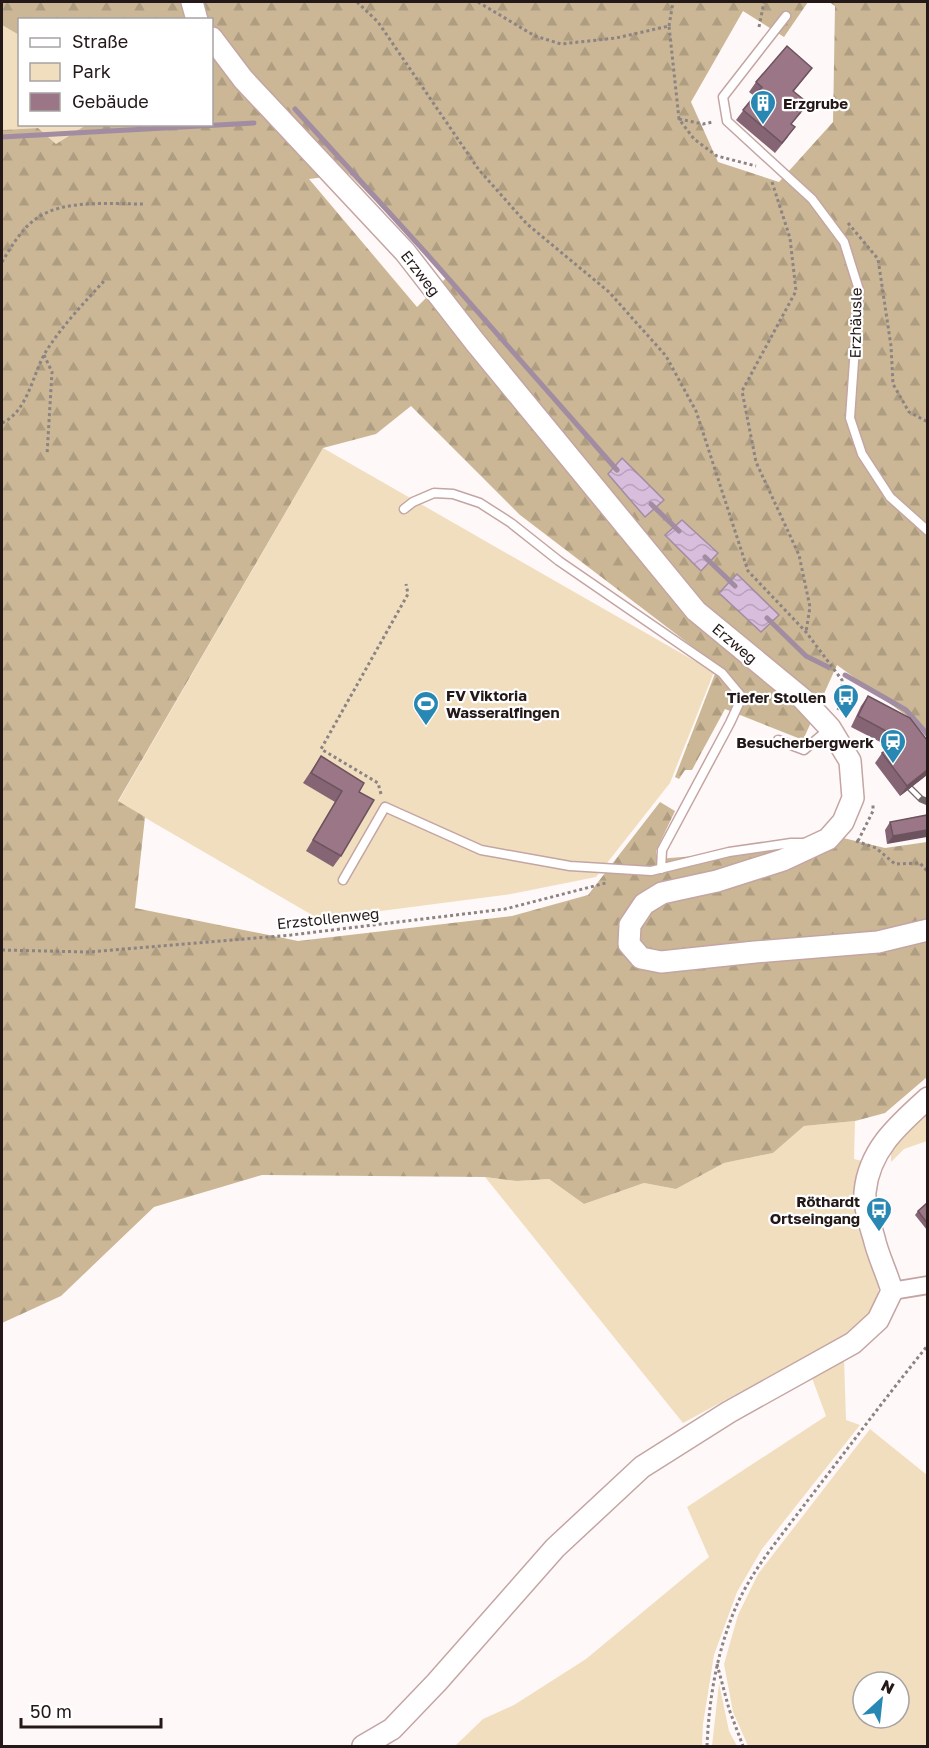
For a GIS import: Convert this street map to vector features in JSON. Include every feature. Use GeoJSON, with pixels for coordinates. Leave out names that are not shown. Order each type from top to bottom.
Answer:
{"type":"FeatureCollection","features":[{"type":"Feature","properties":{"kind":"street"},"geometry":{"type":"LineString","coordinates":[[192,2],[196,18]]}},
{"type":"Feature","properties":{"kind":"street","name":"Erzweg"},"geometry":{"type":"LineString","coordinates":[[213,39],[243,79],[405,252],[475,342],[696,611],[803,699],[830,728],[850,761],[853,798],[843,822],[828,839],[783,860],[728,878],[662,893],[644,904],[630,926],[629,944],[642,958],[661,962],[878,942],[927,930]]}},
{"type":"Feature","properties":{"kind":"street"},"geometry":{"type":"LineString","coordinates":[[363,1746],[392,1729],[437,1682],[555,1548],[642,1467],[729,1413],[853,1343],[878,1320],[892,1291],[874,1240],[865,1194],[874,1157],[894,1128],[927,1098]]}},
{"type":"Feature","properties":{"kind":"street"},"geometry":{"type":"LineString","coordinates":[[892,1291],[927,1285]]}},
{"type":"Feature","properties":{"kind":"lane"},"geometry":{"type":"LineString","coordinates":[[727,121],[723,97],[786,16]]}},
{"type":"Feature","properties":{"kind":"lane","name":"Erzhäusle"},"geometry":{"type":"LineString","coordinates":[[727,121],[812,199],[844,242],[859,290],[850,418],[862,454],[890,497],[927,531]]}},
{"type":"Feature","properties":{"kind":"lane"},"geometry":{"type":"LineString","coordinates":[[404,509],[413,502],[434,493],[453,494],[480,503],[511,523],[559,561],[722,673],[742,697],[662,850],[661,869]]}},
{"type":"Feature","properties":{"kind":"lane"},"geometry":{"type":"LineString","coordinates":[[778,740],[804,750],[830,728]]}},
{"type":"Feature","properties":{"kind":"lane"},"geometry":{"type":"LineString","coordinates":[[343,880],[385,807],[481,850],[570,866],[651,871],[729,852],[791,843],[818,843]]}},
{"type":"Feature","properties":{"kind":"path"},"geometry":{"type":"LineString","coordinates":[[357,2],[378,22],[486,178],[527,224],[609,292],[666,356],[696,411],[747,571],[806,632],[842,680],[843,698],[830,728]]}},
{"type":"Feature","properties":{"kind":"path"},"geometry":{"type":"LineString","coordinates":[[478,2],[535,36],[561,44],[616,38],[669,26]]}},
{"type":"Feature","properties":{"kind":"path"},"geometry":{"type":"LineString","coordinates":[[673,2],[669,26],[679,118],[694,139],[717,156],[758,166]]}},
{"type":"Feature","properties":{"kind":"path"},"geometry":{"type":"LineString","coordinates":[[679,118],[703,124],[727,121]]}},
{"type":"Feature","properties":{"kind":"path"},"geometry":{"type":"LineString","coordinates":[[771,179],[790,238],[796,291],[742,391],[756,462],[800,555],[810,608],[806,632]]}},
{"type":"Feature","properties":{"kind":"path"},"geometry":{"type":"LineString","coordinates":[[2,262],[18,238],[36,218],[52,210],[92,203],[143,204]]}},
{"type":"Feature","properties":{"kind":"path"},"geometry":{"type":"LineString","coordinates":[[840,218],[850,224],[878,259],[891,346],[893,384],[909,412],[927,422]]}},
{"type":"Feature","properties":{"kind":"path"},"geometry":{"type":"LineString","coordinates":[[2,423],[10,419],[27,394],[44,355],[70,318],[104,281]]}},
{"type":"Feature","properties":{"kind":"path"},"geometry":{"type":"LineString","coordinates":[[44,355],[52,372],[47,455]]}},
{"type":"Feature","properties":{"kind":"path"},"geometry":{"type":"LineString","coordinates":[[385,807],[378,783],[321,749],[408,594],[406,584]]}},
{"type":"Feature","properties":{"kind":"path"},"geometry":{"type":"LineString","coordinates":[[858,841],[876,848],[894,864],[920,863],[927,872]]}},
{"type":"Feature","properties":{"kind":"path","name":"Erzstollenweg"},"geometry":{"type":"LineString","coordinates":[[2,950],[88,952],[291,935],[505,909],[606,883]]}},
{"type":"Feature","properties":{"kind":"path"},"geometry":{"type":"LineString","coordinates":[[707,1746],[709,1707],[716,1662],[734,1612],[757,1568],[927,1345]]}},
{"type":"Feature","properties":{"kind":"path"},"geometry":{"type":"LineString","coordinates":[[716,1662],[729,1709],[743,1746]]}},
{"type":"Feature","properties":{"kind":"green space"},"geometry":{"type":"Polygon","coordinates":[[[2,2],[808,2],[784,37],[743,11],[691,102],[718,162],[779,182],[833,122],[835,6],[829,2],[927,2],[927,736],[911,719],[837,665],[803,740],[725,709],[692,770],[685,770],[679,779],[675,777],[718,666],[520,515],[411,406],[376,434],[323,448],[118,801],[145,817],[135,908],[298,941],[512,916],[588,895],[660,802],[675,811],[656,851],[657,859],[770,850],[839,837],[885,848],[927,842],[927,1077],[885,1113],[855,1121],[804,1126],[773,1153],[724,1163],[676,1189],[644,1183],[584,1204],[549,1179],[517,1181],[485,1177],[262,1175],[154,1207],[61,1296],[2,1323],[2,130],[38,128],[56,144],[84,126],[213,126],[213,18],[18,18],[18,34],[2,25],[2,2]],[[349,174],[309,179],[417,307],[448,276],[349,174]]]}},
{"type":"Feature","properties":{"kind":"green space"},"geometry":{"type":"Polygon","coordinates":[[[2,25],[18,34],[18,126],[84,126],[56,144],[38,128],[2,130],[2,25]]]}},
{"type":"Feature","properties":{"kind":"green space","name":"FV Viktoria Wasseralfingen"},"geometry":{"type":"Polygon","coordinates":[[[323,448],[714,672],[670,783],[596,877],[511,894],[319,919],[118,802],[323,448]]]}},
{"type":"Feature","properties":{"kind":"green space"},"geometry":{"type":"Polygon","coordinates":[[[927,1110],[927,1141],[904,1149],[891,1162],[891,1147],[927,1110]]]}},
{"type":"Feature","properties":{"kind":"green space"},"geometry":{"type":"Polygon","coordinates":[[[855,1121],[854,1159],[862,1161],[879,1284],[876,1303],[871,1312],[860,1327],[683,1423],[485,1177],[517,1181],[549,1179],[584,1204],[644,1183],[676,1189],[724,1163],[773,1153],[804,1126],[855,1121]]]}},
{"type":"Feature","properties":{"kind":"green space"},"geometry":{"type":"Polygon","coordinates":[[[844,1358],[846,1420],[860,1425],[762,1549],[737,1592],[714,1655],[703,1724],[702,1746],[455,1746],[483,1719],[514,1705],[586,1659],[709,1557],[687,1507],[826,1416],[812,1378],[844,1358]]]}},
{"type":"Feature","properties":{"kind":"green space"},"geometry":{"type":"Polygon","coordinates":[[[870,1429],[927,1475],[927,1746],[748,1746],[733,1712],[724,1664],[738,1615],[758,1574],[870,1429]]]}},
{"type":"Feature","properties":{"kind":"green space"},"geometry":{"type":"Polygon","coordinates":[[[719,1683],[729,1731],[737,1746],[712,1746],[719,1683]]]}},
{"type":"Feature","properties":{"kind":"water"},"geometry":{"type":"Polygon","coordinates":[[[622,458],[664,500],[645,517],[608,474],[622,458]]]}},
{"type":"Feature","properties":{"kind":"water"},"geometry":{"type":"Polygon","coordinates":[[[682,520],[718,553],[701,571],[665,535],[682,520]]]}},
{"type":"Feature","properties":{"kind":"water"},"geometry":{"type":"Polygon","coordinates":[[[737,574],[779,615],[761,632],[719,593],[737,574]]]}},
{"type":"Feature","properties":{"kind":"building"},"geometry":{"type":"Polygon","coordinates":[[[787,46],[812,68],[793,91],[808,103],[791,124],[795,127],[782,143],[743,110],[762,87],[756,82],[787,46]]]}},
{"type":"Feature","properties":{"kind":"building"},"geometry":{"type":"Polygon","coordinates":[[[868,696],[910,718],[927,740],[927,770],[907,786],[882,753],[901,739],[858,716],[868,696]]]}},
{"type":"Feature","properties":{"kind":"building"},"geometry":{"type":"Polygon","coordinates":[[[321,756],[364,783],[359,792],[374,800],[341,856],[313,840],[342,791],[311,773],[321,756]]]}},
{"type":"Feature","properties":{"kind":"building"},"geometry":{"type":"Polygon","coordinates":[[[927,815],[927,830],[893,836],[890,822],[927,815]]]}},
{"type":"Feature","properties":{"kind":"building"},"geometry":{"type":"Polygon","coordinates":[[[927,1203],[927,1223],[918,1211],[927,1203]]]}},
{"type":"Feature","properties":{"kind":"waterway"},"geometry":{"type":"LineString","coordinates":[[295,109],[426,253],[617,470]]}},
{"type":"Feature","properties":{"kind":"waterway"},"geometry":{"type":"LineString","coordinates":[[213,125],[254,123]]}},
{"type":"Feature","properties":{"kind":"waterway"},"geometry":{"type":"LineString","coordinates":[[2,137],[200,126]]}},
{"type":"Feature","properties":{"kind":"waterway"},"geometry":{"type":"LineString","coordinates":[[651,504],[679,531]]}},
{"type":"Feature","properties":{"kind":"waterway"},"geometry":{"type":"LineString","coordinates":[[705,557],[735,586]]}},
{"type":"Feature","properties":{"kind":"waterway"},"geometry":{"type":"LineString","coordinates":[[767,618],[806,656],[828,667]]}},
{"type":"Feature","properties":{"kind":"waterway"},"geometry":{"type":"LineString","coordinates":[[845,675],[906,710],[928,735]]}},
{"type":"Feature","properties":{"kind":"railway"},"geometry":{"type":"LineString","coordinates":[[910,788],[921,799],[928,802]]}},
{"type":"Feature","properties":{"kind":"place","name":"Erzgrube"},"geometry":{"type":"Point","coordinates":[763,126]}},
{"type":"Feature","properties":{"kind":"place","name":"Tiefer Stollen"},"geometry":{"type":"Point","coordinates":[846,720]}},
{"type":"Feature","properties":{"kind":"place","name":"FV Viktoria Wasseralfingen"},"geometry":{"type":"Point","coordinates":[426,727]}},
{"type":"Feature","properties":{"kind":"place","name":"Besucherbergwerk"},"geometry":{"type":"Point","coordinates":[893,765]}},
{"type":"Feature","properties":{"kind":"place","name":"Röthardt Ortseingang"},"geometry":{"type":"Point","coordinates":[879,1233]}}]}
